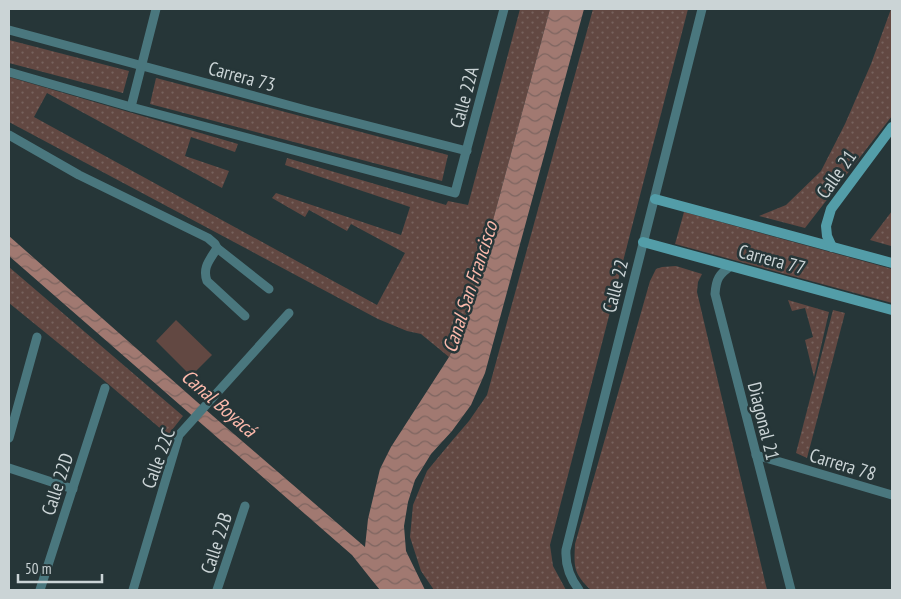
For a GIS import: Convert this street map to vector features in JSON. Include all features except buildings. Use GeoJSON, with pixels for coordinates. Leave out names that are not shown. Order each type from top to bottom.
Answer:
{"type":"FeatureCollection","features":[{"type":"Feature","properties":{"kind":"street"},"geometry":{"type":"LineString","coordinates":[[9,72],[131,107],[156,9]]}},
{"type":"Feature","properties":{"kind":"street","name":"Calle 22A"},"geometry":{"type":"LineString","coordinates":[[131,107],[455,192],[504,9]]}},
{"type":"Feature","properties":{"kind":"street","name":"Calle 22"},"geometry":{"type":"LineString","coordinates":[[579,590],[568,572],[565,560],[566,550],[702,9]]}},
{"type":"Feature","properties":{"kind":"street","name":"Carrera 73"},"geometry":{"type":"LineString","coordinates":[[9,30],[467,151]]}},
{"type":"Feature","properties":{"kind":"street","name":"Calle 21"},"geometry":{"type":"LineString","coordinates":[[832,246],[827,236],[826,226],[831,210],[892,127]]}},
{"type":"Feature","properties":{"kind":"street"},"geometry":{"type":"LineString","coordinates":[[9,135],[79,174],[208,238],[217,248],[269,289]]}},
{"type":"Feature","properties":{"kind":"street","name":"Carrera 77"},"geometry":{"type":"LineString","coordinates":[[654,199],[892,263]]}},
{"type":"Feature","properties":{"kind":"street","name":"Carrera 77"},"geometry":{"type":"LineString","coordinates":[[643,242],[892,310]]}},
{"type":"Feature","properties":{"kind":"street"},"geometry":{"type":"LineString","coordinates":[[217,248],[205,267],[204,274],[207,281],[245,316]]}},
{"type":"Feature","properties":{"kind":"street","name":"Diagonal 21"},"geometry":{"type":"LineString","coordinates":[[731,266],[719,277],[716,283],[715,294],[792,590]]}},
{"type":"Feature","properties":{"kind":"street","name":"Calle 22C"},"geometry":{"type":"LineString","coordinates":[[133,590],[179,435],[289,313]]}},
{"type":"Feature","properties":{"kind":"street"},"geometry":{"type":"LineString","coordinates":[[9,438],[38,337]]}},
{"type":"Feature","properties":{"kind":"street","name":"Calle 22D"},"geometry":{"type":"LineString","coordinates":[[40,590],[105,388]]}},
{"type":"Feature","properties":{"kind":"street","name":"Carrera 78"},"geometry":{"type":"LineString","coordinates":[[756,455],[892,495]]}},
{"type":"Feature","properties":{"kind":"street"},"geometry":{"type":"LineString","coordinates":[[9,468],[73,489]]}},
{"type":"Feature","properties":{"kind":"street","name":"Calle 22B"},"geometry":{"type":"LineString","coordinates":[[217,590],[245,506]]}},
{"type":"Feature","properties":{"kind":"shaded area"},"geometry":{"type":"Polygon","coordinates":[[[520,9],[550,9],[465,324],[449,357],[421,334],[407,331],[378,319],[9,122],[9,77],[238,144],[235,152],[191,137],[185,156],[229,171],[222,188],[47,93],[34,117],[377,305],[405,253],[351,224],[347,231],[309,210],[305,217],[272,198],[276,193],[401,235],[410,207],[285,165],[287,158],[446,205],[448,201],[468,205],[520,9]]]}},
{"type":"Feature","properties":{"kind":"shaded area"},"geometry":{"type":"Polygon","coordinates":[[[593,9],[688,9],[550,545],[553,566],[566,590],[434,590],[421,571],[410,537],[413,505],[427,471],[469,421],[487,395],[593,9]]]}},
{"type":"Feature","properties":{"kind":"shaded area"},"geometry":{"type":"Polygon","coordinates":[[[891,9],[892,116],[805,228],[759,216],[786,205],[821,171],[845,124],[871,64],[891,9]]]}},
{"type":"Feature","properties":{"kind":"shaded area"},"geometry":{"type":"Polygon","coordinates":[[[9,40],[129,71],[123,93],[9,63],[9,40]]]}},
{"type":"Feature","properties":{"kind":"shaded area"},"geometry":{"type":"Polygon","coordinates":[[[156,78],[448,155],[442,181],[150,104],[156,78]]]}},
{"type":"Feature","properties":{"kind":"shaded area"},"geometry":{"type":"Polygon","coordinates":[[[892,211],[891,246],[870,240],[892,211]]]}},
{"type":"Feature","properties":{"kind":"shaded area"},"geometry":{"type":"Polygon","coordinates":[[[684,212],[892,269],[892,303],[675,244],[684,212]]]}},
{"type":"Feature","properties":{"kind":"shaded area"},"geometry":{"type":"Polygon","coordinates":[[[676,266],[702,274],[698,282],[697,292],[767,590],[591,590],[581,579],[576,569],[575,544],[650,281],[656,269],[676,266]]]}},
{"type":"Feature","properties":{"kind":"shaded area"},"geometry":{"type":"Polygon","coordinates":[[[9,267],[183,416],[168,435],[9,303],[9,267]]]}},
{"type":"Feature","properties":{"kind":"shaded area"},"geometry":{"type":"Polygon","coordinates":[[[788,300],[829,312],[814,377],[805,340],[813,337],[805,308],[792,311],[788,300]]]}},
{"type":"Feature","properties":{"kind":"shaded area"},"geometry":{"type":"Polygon","coordinates":[[[833,310],[845,313],[807,458],[796,453],[833,310]]]}},
{"type":"Feature","properties":{"kind":"shaded area"},"geometry":{"type":"Polygon","coordinates":[[[176,320],[212,355],[191,376],[156,341],[176,320]]]}},
{"type":"Feature","properties":{"kind":"water"},"geometry":{"type":"Polygon","coordinates":[[[550,9],[584,9],[485,373],[471,405],[452,431],[431,454],[415,480],[408,502],[404,526],[406,551],[425,590],[380,590],[352,555],[9,256],[9,236],[365,547],[368,519],[380,469],[391,447],[449,357],[465,324],[550,9]]]}},
{"type":"Feature","properties":{"kind":"water label","name":"Canal San Francisco"},"geometry":{"type":"Point","coordinates":[470,287]}},
{"type":"Feature","properties":{"kind":"water label","name":"Canal Boyacá"},"geometry":{"type":"Point","coordinates":[219,403]}}]}
